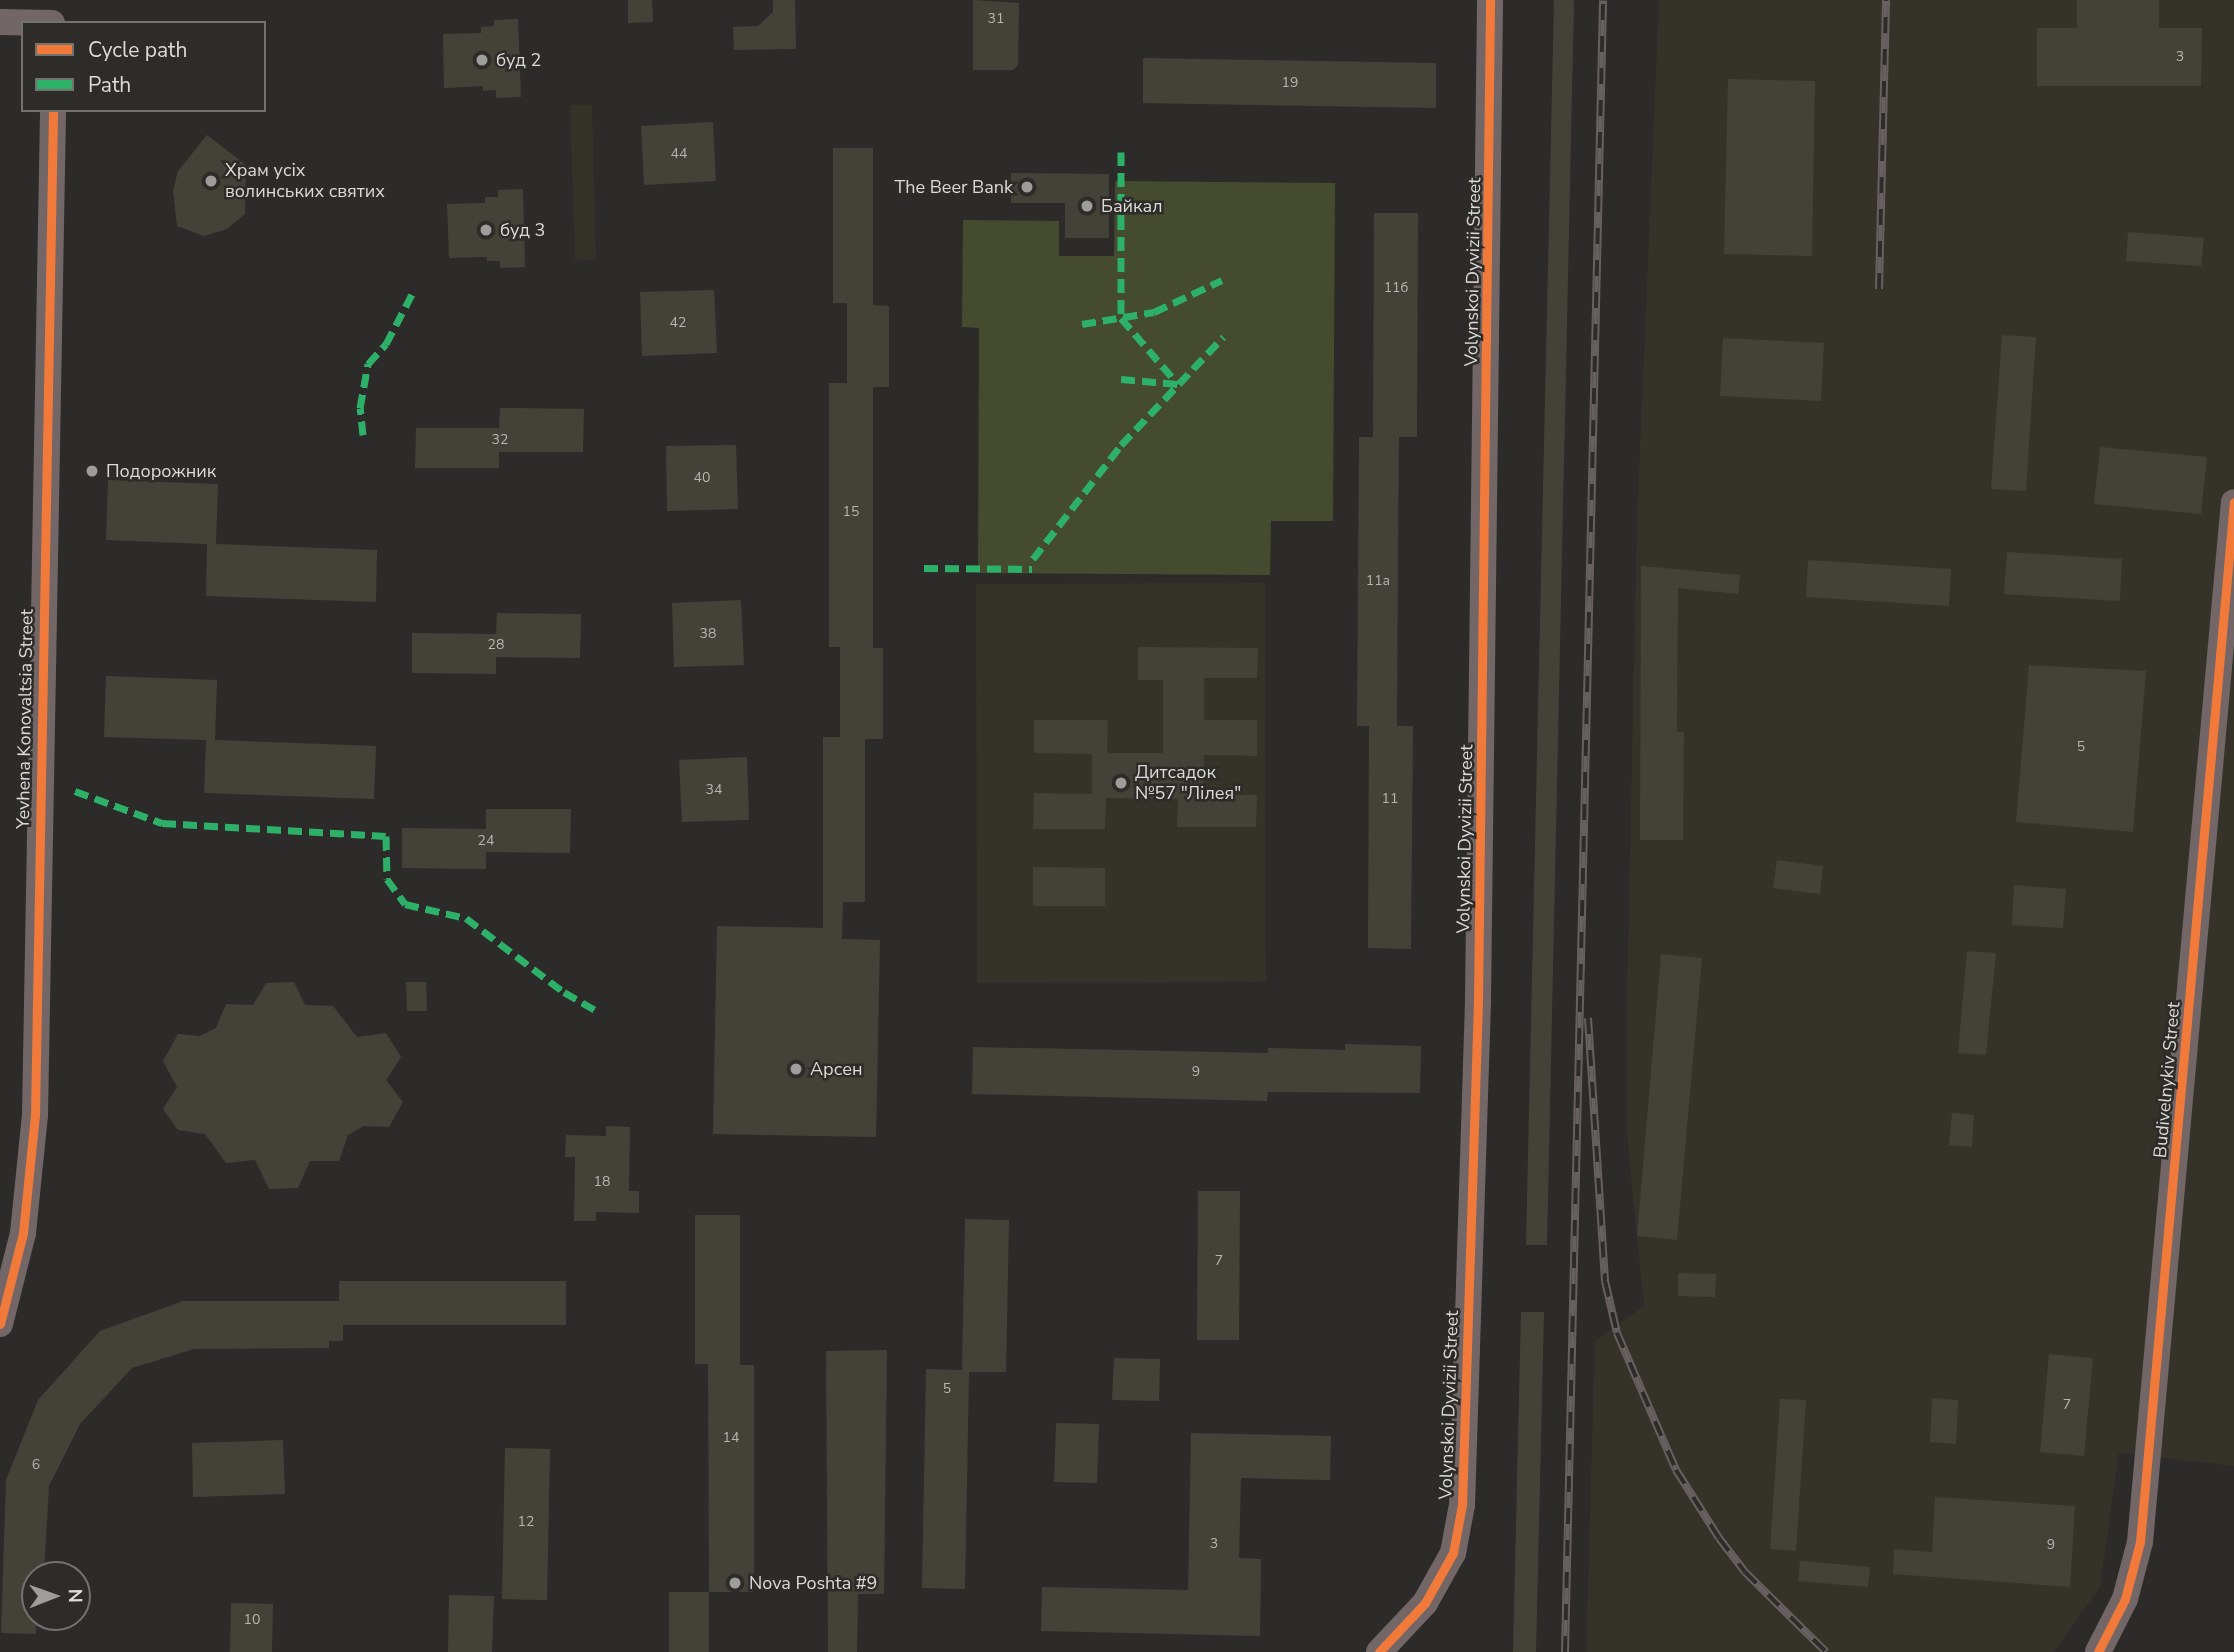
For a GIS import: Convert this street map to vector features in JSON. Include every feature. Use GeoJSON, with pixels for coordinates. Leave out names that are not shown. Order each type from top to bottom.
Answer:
{"type":"FeatureCollection","features":[{"type":"Feature","properties":{"kind":"street"},"geometry":{"type":"LineString","coordinates":[[52,21],[55,0]]}},
{"type":"Feature","properties":{"kind":"street","name":"Volynskoi Dyvizii Street"},"geometry":{"type":"LineString","coordinates":[[1379,1652],[1425,1603],[1448,1563],[1462,1505],[1478,1001],[1490,0]]}},
{"type":"Feature","properties":{"kind":"street"},"geometry":{"type":"LineString","coordinates":[[0,22],[21,22]]}},
{"type":"Feature","properties":{"kind":"street","name":"Yevhena Konovaltsia Street"},"geometry":{"type":"LineString","coordinates":[[0,1324],[23,1233],[35,1115],[53,112]]}},
{"type":"Feature","properties":{"kind":"street","name":"Budivelnykiv Street"},"geometry":{"type":"LineString","coordinates":[[2098,1652],[2124,1599],[2140,1542],[2234,502]]}},
{"type":"Feature","properties":{"kind":"shaded area"},"geometry":{"type":"Polygon","coordinates":[[[1659,0],[2234,0],[2234,1466],[2119,1453],[2100,1587],[2054,1652],[1586,1652],[1595,1341],[1644,1306],[1627,1136],[1626,1044],[1637,519],[1659,0]]]}},
{"type":"Feature","properties":{"kind":"shaded area"},"geometry":{"type":"Polygon","coordinates":[[[570,105],[592,105],[596,259],[575,260],[570,105]]]}},
{"type":"Feature","properties":{"kind":"shaded area","name":"Дитсадок №57 \"Лілея\""},"geometry":{"type":"Polygon","coordinates":[[[1265,583],[1266,982],[977,983],[976,584],[1265,583]]]}},
{"type":"Feature","properties":{"kind":"green space"},"geometry":{"type":"Polygon","coordinates":[[[1115,181],[1335,183],[1333,521],[1271,521],[1270,575],[978,573],[979,328],[962,327],[963,220],[1059,221],[1059,256],[1114,256],[1115,181]]]}},
{"type":"Feature","properties":{"kind":"building"},"geometry":{"type":"Polygon","coordinates":[[[628,0],[652,0],[653,22],[628,23],[628,0]]]}},
{"type":"Feature","properties":{"kind":"building"},"geometry":{"type":"Polygon","coordinates":[[[773,0],[795,0],[796,49],[734,50],[733,27],[758,26],[773,12],[773,0]]]}},
{"type":"Feature","properties":{"kind":"building"},"geometry":{"type":"Polygon","coordinates":[[[973,0],[1019,3],[1018,65],[1013,70],[973,70],[973,0]]]}},
{"type":"Feature","properties":{"kind":"building"},"geometry":{"type":"Polygon","coordinates":[[[1554,0],[1574,0],[1547,1245],[1526,1245],[1554,0]]]}},
{"type":"Feature","properties":{"kind":"building"},"geometry":{"type":"Polygon","coordinates":[[[2077,0],[2159,0],[2159,28],[2202,28],[2201,86],[2037,86],[2037,28],[2077,28],[2077,0]]]}},
{"type":"Feature","properties":{"kind":"building","name":"буд 2"},"geometry":{"type":"Polygon","coordinates":[[[518,19],[521,97],[496,98],[496,90],[483,91],[483,86],[444,88],[443,34],[481,33],[481,27],[494,26],[494,20],[518,19]]]}},
{"type":"Feature","properties":{"kind":"building"},"geometry":{"type":"Polygon","coordinates":[[[1143,58],[1436,63],[1436,108],[1143,103],[1143,58]]]}},
{"type":"Feature","properties":{"kind":"building"},"geometry":{"type":"Polygon","coordinates":[[[1728,79],[1815,81],[1812,256],[1724,254],[1728,79]]]}},
{"type":"Feature","properties":{"kind":"building"},"geometry":{"type":"Polygon","coordinates":[[[713,122],[716,181],[644,185],[641,126],[713,122]]]}},
{"type":"Feature","properties":{"kind":"building","name":"Храм усіх волинських святих"},"geometry":{"type":"Polygon","coordinates":[[[207,135],[246,165],[245,214],[227,229],[204,236],[177,226],[173,191],[178,171],[207,135]]]}},
{"type":"Feature","properties":{"kind":"building"},"geometry":{"type":"Polygon","coordinates":[[[833,148],[873,148],[873,305],[889,306],[889,387],[873,387],[873,648],[883,648],[883,739],[865,739],[865,902],[843,902],[842,939],[880,940],[876,1137],[713,1134],[717,926],[823,928],[823,737],[840,737],[840,647],[829,647],[829,383],[847,383],[847,303],[833,303],[833,148]]]}},
{"type":"Feature","properties":{"kind":"building","name":"Байкал"},"geometry":{"type":"Polygon","coordinates":[[[1011,173],[1109,174],[1109,238],[1065,238],[1065,203],[1011,203],[1011,173]]]}},
{"type":"Feature","properties":{"kind":"building","name":"буд 3"},"geometry":{"type":"Polygon","coordinates":[[[523,189],[525,267],[500,268],[500,261],[487,261],[487,257],[449,258],[447,204],[485,203],[485,197],[498,197],[498,190],[523,189]]]}},
{"type":"Feature","properties":{"kind":"building"},"geometry":{"type":"Polygon","coordinates":[[[1374,213],[1418,213],[1417,437],[1399,437],[1397,726],[1413,726],[1411,949],[1368,948],[1369,726],[1357,726],[1359,437],[1373,437],[1374,213]]]}},
{"type":"Feature","properties":{"kind":"building"},"geometry":{"type":"Polygon","coordinates":[[[2128,232],[2204,238],[2201,266],[2126,261],[2128,232]]]}},
{"type":"Feature","properties":{"kind":"building"},"geometry":{"type":"Polygon","coordinates":[[[714,290],[717,353],[642,356],[640,292],[714,290]]]}},
{"type":"Feature","properties":{"kind":"building"},"geometry":{"type":"Polygon","coordinates":[[[2002,335],[2036,337],[2026,491],[1991,489],[2002,335]]]}},
{"type":"Feature","properties":{"kind":"building"},"geometry":{"type":"Polygon","coordinates":[[[1723,338],[1824,343],[1821,401],[1720,396],[1723,338]]]}},
{"type":"Feature","properties":{"kind":"building"},"geometry":{"type":"Polygon","coordinates":[[[500,408],[584,409],[583,452],[499,452],[499,468],[415,468],[416,428],[499,428],[500,408]]]}},
{"type":"Feature","properties":{"kind":"building"},"geometry":{"type":"Polygon","coordinates":[[[736,445],[738,509],[667,511],[666,446],[736,445]]]}},
{"type":"Feature","properties":{"kind":"building"},"geometry":{"type":"Polygon","coordinates":[[[2100,447],[2207,457],[2201,514],[2094,504],[2100,447]]]}},
{"type":"Feature","properties":{"kind":"building"},"geometry":{"type":"Polygon","coordinates":[[[108,480],[218,484],[216,544],[377,550],[376,602],[206,596],[207,544],[106,540],[108,480]]]}},
{"type":"Feature","properties":{"kind":"building"},"geometry":{"type":"Polygon","coordinates":[[[2007,552],[2122,559],[2120,601],[2004,594],[2007,552]]]}},
{"type":"Feature","properties":{"kind":"building"},"geometry":{"type":"Polygon","coordinates":[[[1808,560],[1951,569],[1949,606],[1806,597],[1808,560]]]}},
{"type":"Feature","properties":{"kind":"building"},"geometry":{"type":"Polygon","coordinates":[[[1641,566],[1740,575],[1738,594],[1678,588],[1677,732],[1684,732],[1683,840],[1640,840],[1641,566]]]}},
{"type":"Feature","properties":{"kind":"building"},"geometry":{"type":"Polygon","coordinates":[[[741,600],[744,665],[674,667],[672,603],[741,600]]]}},
{"type":"Feature","properties":{"kind":"building"},"geometry":{"type":"Polygon","coordinates":[[[497,613],[581,614],[580,658],[496,657],[496,674],[412,673],[412,633],[496,634],[497,613]]]}},
{"type":"Feature","properties":{"kind":"building"},"geometry":{"type":"Polygon","coordinates":[[[1138,647],[1258,648],[1257,678],[1204,678],[1204,720],[1257,720],[1257,756],[1204,755],[1203,795],[1257,795],[1256,827],[1177,827],[1178,799],[1106,798],[1105,829],[1033,829],[1034,793],[1092,794],[1092,754],[1034,753],[1034,720],[1108,720],[1107,753],[1163,753],[1163,680],[1138,680],[1138,647]]]}},
{"type":"Feature","properties":{"kind":"building"},"geometry":{"type":"Polygon","coordinates":[[[2029,665],[2146,671],[2133,832],[2016,822],[2029,665]]]}},
{"type":"Feature","properties":{"kind":"building"},"geometry":{"type":"Polygon","coordinates":[[[106,676],[217,680],[215,740],[376,746],[374,799],[204,793],[206,740],[104,737],[106,676]]]}},
{"type":"Feature","properties":{"kind":"building"},"geometry":{"type":"Polygon","coordinates":[[[747,757],[749,820],[682,822],[679,760],[747,757]]]}},
{"type":"Feature","properties":{"kind":"building"},"geometry":{"type":"Polygon","coordinates":[[[486,809],[571,809],[570,853],[486,852],[486,869],[402,868],[402,828],[486,829],[486,809]]]}},
{"type":"Feature","properties":{"kind":"building"},"geometry":{"type":"Polygon","coordinates":[[[1777,860],[1823,866],[1820,894],[1773,888],[1777,860]]]}},
{"type":"Feature","properties":{"kind":"building"},"geometry":{"type":"Polygon","coordinates":[[[1033,867],[1105,868],[1105,906],[1033,906],[1033,867]]]}},
{"type":"Feature","properties":{"kind":"building"},"geometry":{"type":"Polygon","coordinates":[[[2014,885],[2066,889],[2063,928],[2012,925],[2014,885]]]}},
{"type":"Feature","properties":{"kind":"building"},"geometry":{"type":"Polygon","coordinates":[[[1967,951],[1996,953],[1986,1055],[1958,1053],[1967,951]]]}},
{"type":"Feature","properties":{"kind":"building"},"geometry":{"type":"Polygon","coordinates":[[[1661,954],[1702,958],[1677,1240],[1637,1236],[1661,954]]]}},
{"type":"Feature","properties":{"kind":"building"},"geometry":{"type":"Polygon","coordinates":[[[294,982],[305,1005],[333,1006],[357,1037],[386,1033],[401,1057],[386,1080],[403,1102],[389,1127],[364,1126],[348,1135],[339,1161],[310,1161],[298,1188],[269,1189],[255,1160],[226,1163],[205,1134],[178,1130],[163,1109],[177,1087],[163,1061],[178,1034],[200,1036],[216,1028],[226,1004],[253,1005],[266,983],[294,982]]]}},
{"type":"Feature","properties":{"kind":"building"},"geometry":{"type":"Polygon","coordinates":[[[406,982],[426,982],[427,1011],[407,1011],[406,982]]]}},
{"type":"Feature","properties":{"kind":"building"},"geometry":{"type":"Polygon","coordinates":[[[1345,1044],[1421,1046],[1420,1093],[1268,1092],[1267,1101],[972,1094],[973,1047],[1268,1053],[1268,1048],[1345,1050],[1345,1044]]]}},
{"type":"Feature","properties":{"kind":"building"},"geometry":{"type":"Polygon","coordinates":[[[1952,1113],[1974,1115],[1972,1147],[1949,1145],[1952,1113]]]}},
{"type":"Feature","properties":{"kind":"building"},"geometry":{"type":"Polygon","coordinates":[[[606,1126],[630,1127],[629,1191],[639,1191],[639,1213],[596,1212],[596,1221],[574,1221],[575,1157],[565,1157],[566,1135],[606,1136],[606,1126]]]}},
{"type":"Feature","properties":{"kind":"building"},"geometry":{"type":"Polygon","coordinates":[[[1198,1191],[1240,1191],[1239,1340],[1197,1340],[1198,1191]]]}},
{"type":"Feature","properties":{"kind":"building"},"geometry":{"type":"Polygon","coordinates":[[[695,1215],[740,1215],[740,1365],[754,1365],[754,1592],[709,1592],[708,1364],[695,1364],[695,1215]]]}},
{"type":"Feature","properties":{"kind":"building"},"geometry":{"type":"Polygon","coordinates":[[[965,1219],[1009,1220],[1006,1372],[969,1372],[965,1589],[922,1588],[926,1369],[962,1370],[965,1219]]]}},
{"type":"Feature","properties":{"kind":"building"},"geometry":{"type":"Polygon","coordinates":[[[1678,1273],[1716,1274],[1715,1297],[1678,1296],[1678,1273]]]}},
{"type":"Feature","properties":{"kind":"building"},"geometry":{"type":"Polygon","coordinates":[[[339,1281],[566,1281],[566,1325],[343,1325],[343,1341],[329,1341],[329,1348],[194,1349],[132,1368],[80,1424],[49,1486],[45,1561],[21,1561],[21,1631],[36,1631],[36,1634],[1,1633],[6,1480],[38,1400],[100,1331],[183,1301],[339,1301],[339,1281]]]}},
{"type":"Feature","properties":{"kind":"building"},"geometry":{"type":"Polygon","coordinates":[[[1521,1312],[1544,1312],[1536,1652],[1513,1652],[1521,1312]]]}},
{"type":"Feature","properties":{"kind":"building"},"geometry":{"type":"Polygon","coordinates":[[[887,1350],[884,1594],[858,1594],[857,1652],[828,1652],[826,1351],[887,1350]]]}},
{"type":"Feature","properties":{"kind":"building"},"geometry":{"type":"Polygon","coordinates":[[[2049,1354],[2093,1358],[2084,1456],[2040,1452],[2049,1354]]]}},
{"type":"Feature","properties":{"kind":"building"},"geometry":{"type":"Polygon","coordinates":[[[1114,1358],[1160,1359],[1159,1401],[1112,1400],[1114,1358]]]}},
{"type":"Feature","properties":{"kind":"building"},"geometry":{"type":"Polygon","coordinates":[[[1932,1398],[1958,1400],[1956,1444],[1930,1442],[1932,1398]]]}},
{"type":"Feature","properties":{"kind":"building"},"geometry":{"type":"Polygon","coordinates":[[[1780,1399],[1806,1400],[1796,1551],[1770,1549],[1780,1399]]]}},
{"type":"Feature","properties":{"kind":"building"},"geometry":{"type":"Polygon","coordinates":[[[1056,1423],[1099,1424],[1097,1483],[1054,1482],[1056,1423]]]}},
{"type":"Feature","properties":{"kind":"building"},"geometry":{"type":"Polygon","coordinates":[[[1191,1433],[1331,1436],[1330,1480],[1241,1478],[1239,1558],[1261,1559],[1260,1636],[1041,1631],[1042,1587],[1188,1590],[1191,1433]]]}},
{"type":"Feature","properties":{"kind":"building"},"geometry":{"type":"Polygon","coordinates":[[[283,1440],[285,1494],[193,1497],[192,1443],[283,1440]]]}},
{"type":"Feature","properties":{"kind":"building"},"geometry":{"type":"Polygon","coordinates":[[[505,1448],[550,1449],[547,1600],[502,1599],[505,1448]]]}},
{"type":"Feature","properties":{"kind":"building"},"geometry":{"type":"Polygon","coordinates":[[[1935,1497],[2075,1506],[2070,1587],[1893,1574],[1894,1549],[1932,1552],[1935,1497]]]}},
{"type":"Feature","properties":{"kind":"building"},"geometry":{"type":"Polygon","coordinates":[[[1800,1561],[1870,1567],[1868,1587],[1798,1581],[1800,1561]]]}},
{"type":"Feature","properties":{"kind":"building"},"geometry":{"type":"Polygon","coordinates":[[[669,1592],[709,1592],[709,1652],[669,1652],[669,1592]]]}},
{"type":"Feature","properties":{"kind":"building"},"geometry":{"type":"Polygon","coordinates":[[[449,1595],[494,1596],[492,1652],[448,1652],[449,1595]]]}},
{"type":"Feature","properties":{"kind":"building"},"geometry":{"type":"Polygon","coordinates":[[[231,1603],[273,1604],[272,1652],[230,1652],[231,1603]]]}},
{"type":"Feature","properties":{"kind":"railway"},"geometry":{"type":"LineString","coordinates":[[1565,1652],[1603,0]]}},
{"type":"Feature","properties":{"kind":"railway"},"geometry":{"type":"LineString","coordinates":[[1879,289],[1886,0]]}},
{"type":"Feature","properties":{"kind":"railway"},"geometry":{"type":"LineString","coordinates":[[1588,1018],[1605,1281],[1617,1333],[1676,1470],[1719,1538],[1745,1572],[1826,1652]]}},
{"type":"Feature","properties":{"kind":"marked path"},"geometry":{"type":"LineString","coordinates":[[1121,152],[1121,318],[1178,384]]}},
{"type":"Feature","properties":{"kind":"marked path"},"geometry":{"type":"LineString","coordinates":[[1082,324],[1154,312],[1222,280]]}},
{"type":"Feature","properties":{"kind":"marked path"},"geometry":{"type":"LineString","coordinates":[[363,435],[360,408],[368,364],[386,344],[412,294]]}},
{"type":"Feature","properties":{"kind":"marked path"},"geometry":{"type":"LineString","coordinates":[[1033,559],[1121,445],[1223,337]]}},
{"type":"Feature","properties":{"kind":"marked path"},"geometry":{"type":"LineString","coordinates":[[1121,379],[1178,384]]}},
{"type":"Feature","properties":{"kind":"marked path"},"geometry":{"type":"LineString","coordinates":[[924,568],[1032,569]]}},
{"type":"Feature","properties":{"kind":"marked path"},"geometry":{"type":"LineString","coordinates":[[75,791],[162,823],[386,836],[387,879],[405,904],[466,918],[564,992],[597,1011]]}},
{"type":"Feature","properties":{"kind":"cycle path"},"geometry":{"type":"LineString","coordinates":[[1379,1652],[1425,1603],[1453,1553],[1462,1505],[1478,1001],[1490,0]]}},
{"type":"Feature","properties":{"kind":"cycle path"},"geometry":{"type":"LineString","coordinates":[[0,1324],[23,1233],[35,1115],[53,112]]}},
{"type":"Feature","properties":{"kind":"cycle path"},"geometry":{"type":"LineString","coordinates":[[2098,1652],[2125,1599],[2140,1542],[2234,502]]}},
{"type":"Feature","properties":{"kind":"place","name":"буд 2"},"geometry":{"type":"Point","coordinates":[482,60]}},
{"type":"Feature","properties":{"kind":"place","name":"Храм усіх волинських святих"},"geometry":{"type":"Point","coordinates":[211,181]}},
{"type":"Feature","properties":{"kind":"place","name":"The Beer Bank"},"geometry":{"type":"Point","coordinates":[1027,187]}},
{"type":"Feature","properties":{"kind":"place","name":"Байкал"},"geometry":{"type":"Point","coordinates":[1087,206]}},
{"type":"Feature","properties":{"kind":"place","name":"буд 3"},"geometry":{"type":"Point","coordinates":[486,230]}},
{"type":"Feature","properties":{"kind":"place","name":"Подорожник"},"geometry":{"type":"Point","coordinates":[92,471]}},
{"type":"Feature","properties":{"kind":"place","name":"Дитсадок №57 \"Лілея\""},"geometry":{"type":"Point","coordinates":[1121,783]}},
{"type":"Feature","properties":{"kind":"place","name":"Арсен"},"geometry":{"type":"Point","coordinates":[796,1069]}},
{"type":"Feature","properties":{"kind":"place","name":"Nova Poshta #9"},"geometry":{"type":"Point","coordinates":[735,1583]}}]}
